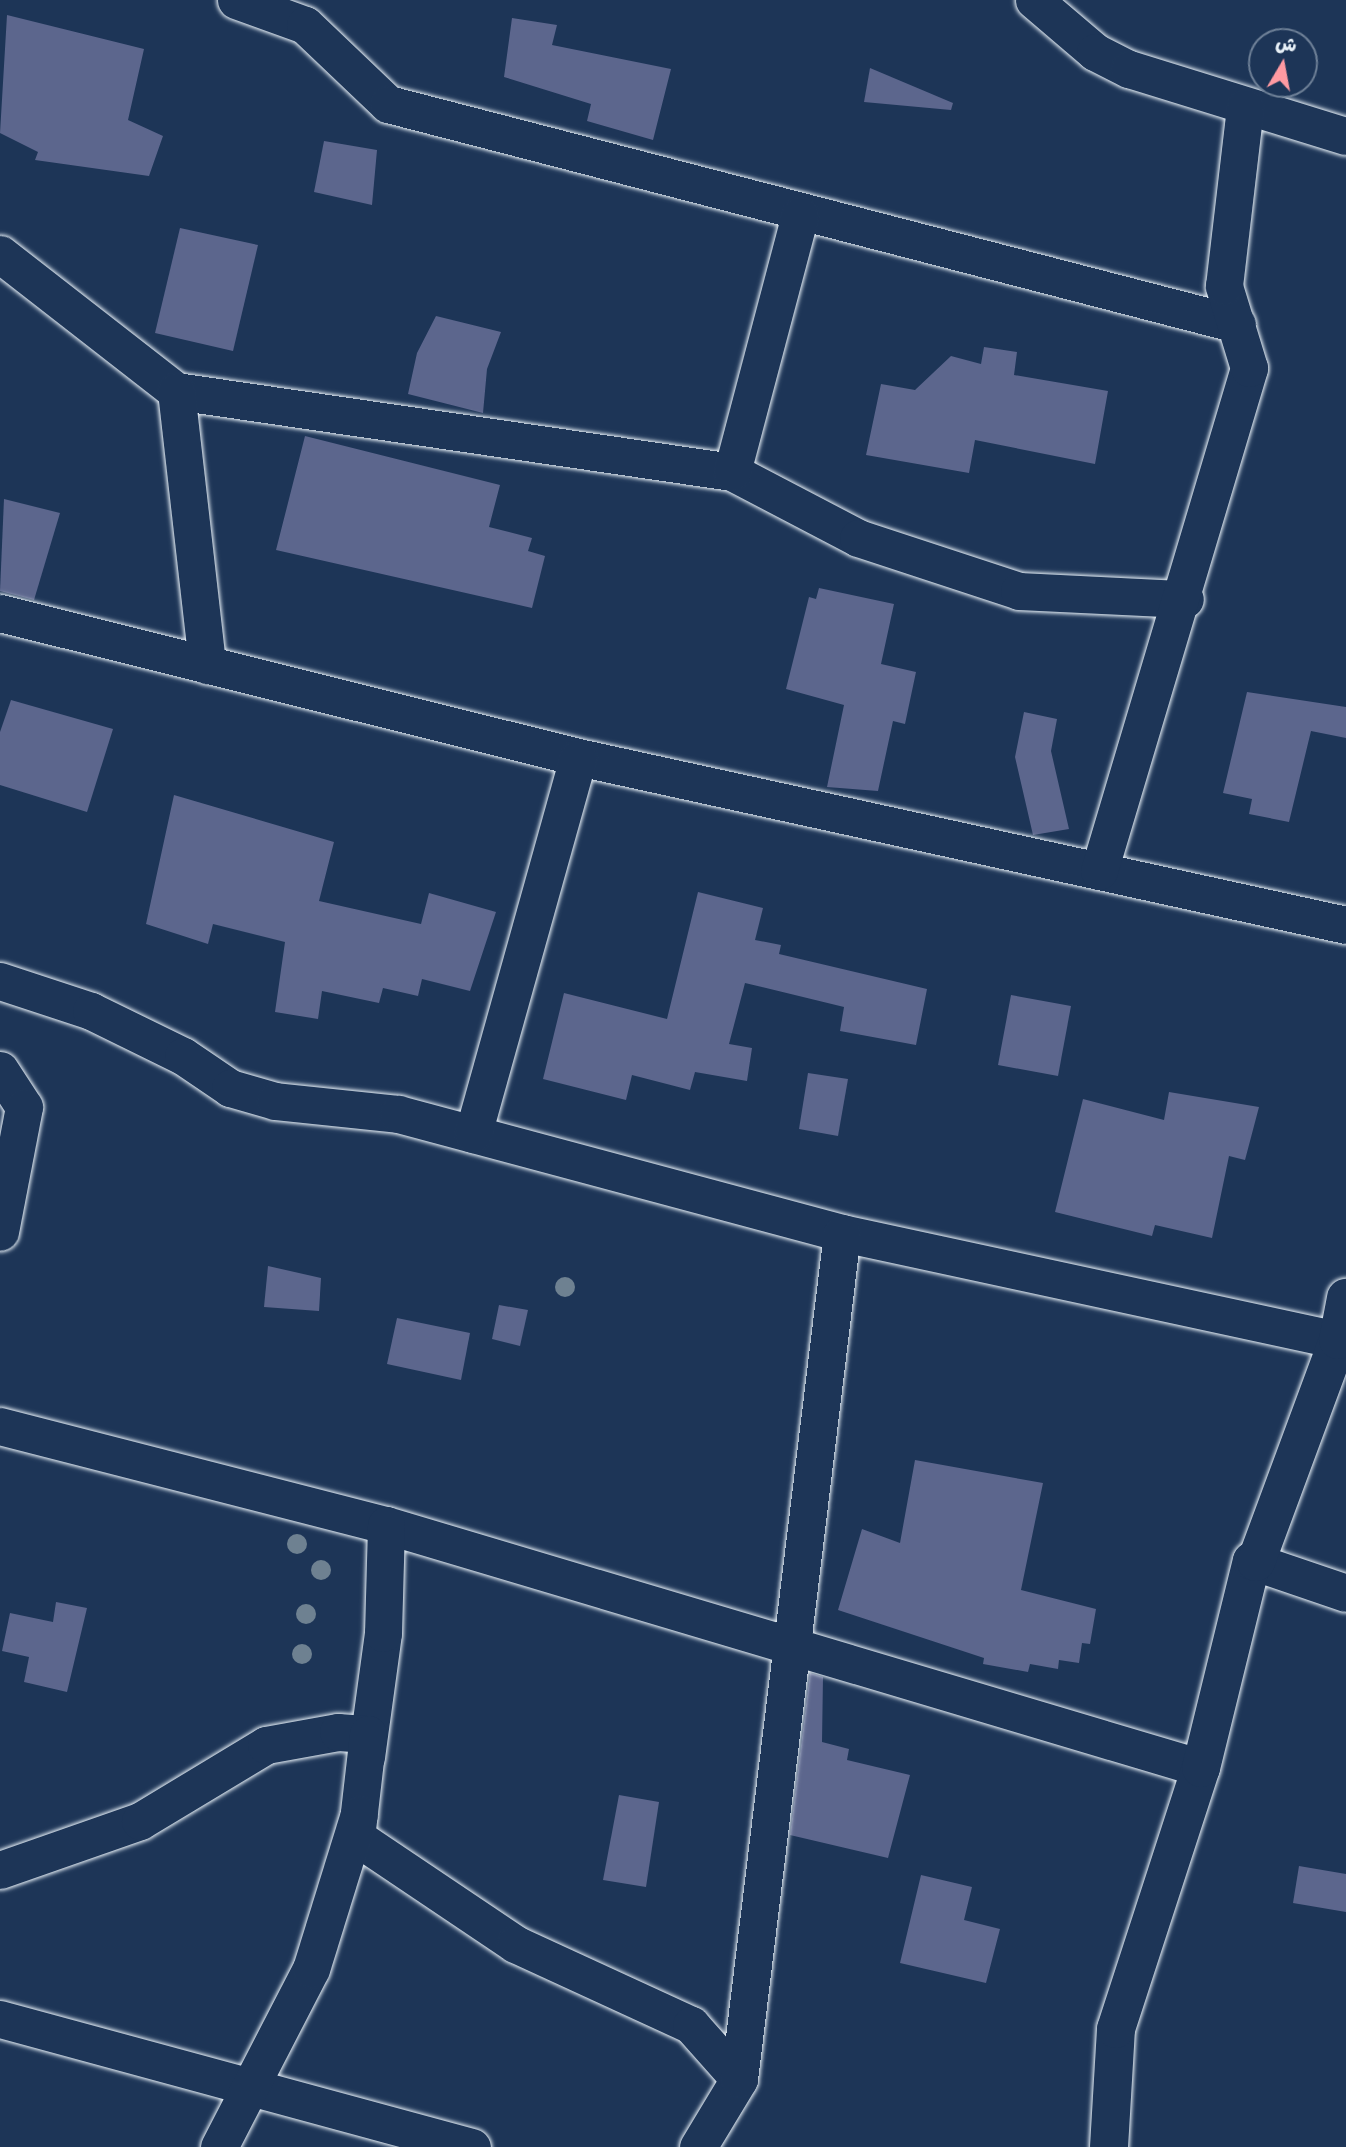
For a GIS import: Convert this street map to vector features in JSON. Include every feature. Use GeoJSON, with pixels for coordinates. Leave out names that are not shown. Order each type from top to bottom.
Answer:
{"type":"FeatureCollection","features":[{"type":"Feature","properties":{"kind":"street"},"geometry":{"type":"LineString","coordinates":[[236,0],[305,25],[387,104],[800,215],[1237,324]]}},
{"type":"Feature","properties":{"kind":"street"},"geometry":{"type":"LineString","coordinates":[[1034,0],[1095,52],[1129,69],[1346,136]]}},
{"type":"Feature","properties":{"kind":"street"},"geometry":{"type":"LineString","coordinates":[[1099,871],[1185,599],[1250,368],[1224,286],[1245,107]]}},
{"type":"Feature","properties":{"kind":"street"},"geometry":{"type":"LineString","coordinates":[[732,472],[800,215]]}},
{"type":"Feature","properties":{"kind":"street"},"geometry":{"type":"LineString","coordinates":[[0,254],[176,391],[732,472],[858,538],[1020,591],[1185,599]]}},
{"type":"Feature","properties":{"kind":"street"},"geometry":{"type":"LineString","coordinates":[[176,391],[207,665]]}},
{"type":"Feature","properties":{"kind":"street"},"geometry":{"type":"LineString","coordinates":[[0,613],[578,757],[1346,925]]}},
{"type":"Feature","properties":{"kind":"street"},"geometry":{"type":"LineString","coordinates":[[473,1134],[578,757]]}},
{"type":"Feature","properties":{"kind":"street"},"geometry":{"type":"LineString","coordinates":[[0,981],[91,1011],[183,1056],[230,1088],[275,1101],[398,1114],[842,1233],[1342,1338]]}},
{"type":"Feature","properties":{"kind":"street"},"geometry":{"type":"LineString","coordinates":[[0,1070],[24,1107],[0,1232]]}},
{"type":"Feature","properties":{"kind":"street"},"geometry":{"type":"LineString","coordinates":[[698,2147],[739,2079],[796,1647],[842,1233]]}},
{"type":"Feature","properties":{"kind":"street"},"geometry":{"type":"LineString","coordinates":[[1110,2147],[1116,2029],[1201,1768],[1252,1561],[1342,1338],[1346,1298]]}},
{"type":"Feature","properties":{"kind":"street"},"geometry":{"type":"LineString","coordinates":[[0,1426],[386,1525],[1201,1768]]}},
{"type":"Feature","properties":{"kind":"street"},"geometry":{"type":"LineString","coordinates":[[219,2147],[311,1969],[356,1837],[383,1633],[386,1525]]}},
{"type":"Feature","properties":{"kind":"street"},"geometry":{"type":"LineString","coordinates":[[1252,1561],[1346,1593]]}},
{"type":"Feature","properties":{"kind":"street"},"geometry":{"type":"LineString","coordinates":[[0,1870],[140,1821],[267,1745],[338,1732],[368,1734],[356,1837]]}},
{"type":"Feature","properties":{"kind":"street"},"geometry":{"type":"LineString","coordinates":[[356,1837],[515,1944],[691,2025],[739,2079]]}},
{"type":"Feature","properties":{"kind":"street"},"geometry":{"type":"LineString","coordinates":[[0,2019],[246,2091],[472,2147]]}},
{"type":"Feature","properties":{"kind":"building"},"geometry":{"type":"Polygon","coordinates":[[[7,15],[144,49],[128,120],[163,136],[149,176],[35,160],[38,152],[0,133],[7,15]]]}},
{"type":"Feature","properties":{"kind":"building"},"geometry":{"type":"Polygon","coordinates":[[[512,18],[557,25],[552,45],[671,69],[653,140],[587,121],[591,104],[504,77],[512,18]]]}},
{"type":"Feature","properties":{"kind":"building"},"geometry":{"type":"Polygon","coordinates":[[[870,68],[953,103],[951,110],[864,102],[870,68]]]}},
{"type":"Feature","properties":{"kind":"building"},"geometry":{"type":"Polygon","coordinates":[[[324,141],[377,150],[372,205],[314,192],[324,141]]]}},
{"type":"Feature","properties":{"kind":"building"},"geometry":{"type":"Polygon","coordinates":[[[180,228],[258,245],[233,351],[155,333],[180,228]]]}},
{"type":"Feature","properties":{"kind":"building"},"geometry":{"type":"Polygon","coordinates":[[[436,316],[501,332],[487,369],[483,413],[408,394],[417,353],[436,316]]]}},
{"type":"Feature","properties":{"kind":"building"},"geometry":{"type":"Polygon","coordinates":[[[984,347],[1017,352],[1014,375],[1108,391],[1095,464],[975,440],[969,473],[866,455],[881,384],[915,390],[951,356],[981,364],[984,347]]]}},
{"type":"Feature","properties":{"kind":"building"},"geometry":{"type":"Polygon","coordinates":[[[305,436],[500,485],[489,527],[532,538],[528,551],[545,556],[532,608],[276,550],[305,436]]]}},
{"type":"Feature","properties":{"kind":"building"},"geometry":{"type":"Polygon","coordinates":[[[4,499],[60,513],[34,600],[0,591],[4,499]]]}},
{"type":"Feature","properties":{"kind":"building"},"geometry":{"type":"Polygon","coordinates":[[[819,588],[894,604],[881,664],[916,672],[905,724],[893,721],[878,791],[827,787],[844,705],[786,689],[809,597],[816,599],[819,588]]]}},
{"type":"Feature","properties":{"kind":"building"},"geometry":{"type":"Polygon","coordinates":[[[1247,692],[1346,707],[1346,738],[1311,731],[1289,822],[1249,814],[1252,799],[1223,793],[1247,692]]]}},
{"type":"Feature","properties":{"kind":"building"},"geometry":{"type":"Polygon","coordinates":[[[11,700],[113,729],[87,812],[0,785],[0,732],[11,700]]]}},
{"type":"Feature","properties":{"kind":"building"},"geometry":{"type":"Polygon","coordinates":[[[1024,712],[1057,719],[1051,751],[1069,829],[1033,835],[1015,757],[1024,712]]]}},
{"type":"Feature","properties":{"kind":"building"},"geometry":{"type":"Polygon","coordinates":[[[174,795],[334,842],[319,901],[421,924],[429,893],[496,912],[470,991],[422,979],[418,996],[383,988],[379,1003],[322,991],[318,1019],[275,1012],[285,942],[213,924],[208,944],[146,924],[174,795]]]}},
{"type":"Feature","properties":{"kind":"building"},"geometry":{"type":"Polygon","coordinates":[[[698,892],[763,908],[755,940],[781,945],[779,954],[927,989],[916,1045],[840,1031],[844,1007],[745,983],[729,1044],[752,1048],[747,1081],[695,1072],[690,1090],[632,1075],[626,1100],[543,1079],[564,993],[667,1019],[698,892]]]}},
{"type":"Feature","properties":{"kind":"building"},"geometry":{"type":"Polygon","coordinates":[[[1011,995],[1071,1006],[1058,1076],[998,1065],[1011,995]]]}},
{"type":"Feature","properties":{"kind":"building"},"geometry":{"type":"Polygon","coordinates":[[[808,1073],[848,1079],[838,1136],[799,1129],[808,1073]]]}},
{"type":"Feature","properties":{"kind":"building"},"geometry":{"type":"Polygon","coordinates":[[[1169,1092],[1259,1107],[1245,1160],[1229,1156],[1212,1238],[1155,1225],[1152,1236],[1055,1212],[1083,1099],[1164,1120],[1169,1092]]]}},
{"type":"Feature","properties":{"kind":"building"},"geometry":{"type":"Polygon","coordinates":[[[268,1266],[321,1278],[319,1311],[264,1307],[268,1266]]]}},
{"type":"Feature","properties":{"kind":"building"},"geometry":{"type":"Polygon","coordinates":[[[499,1305],[528,1310],[520,1346],[492,1339],[499,1305]]]}},
{"type":"Feature","properties":{"kind":"building"},"geometry":{"type":"Polygon","coordinates":[[[397,1318],[470,1333],[461,1380],[387,1364],[397,1318]]]}},
{"type":"Feature","properties":{"kind":"building"},"geometry":{"type":"Polygon","coordinates":[[[915,1460],[1043,1483],[1021,1590],[1096,1609],[1090,1644],[1082,1643],[1079,1663],[1059,1660],[1058,1669],[1030,1664],[1028,1672],[983,1664],[984,1658],[838,1610],[862,1529],[900,1543],[915,1460]]]}},
{"type":"Feature","properties":{"kind":"building"},"geometry":{"type":"Polygon","coordinates":[[[56,1602],[87,1608],[67,1692],[24,1682],[29,1657],[2,1651],[10,1613],[53,1622],[56,1602]]]}},
{"type":"Feature","properties":{"kind":"building"},"geometry":{"type":"Polygon","coordinates":[[[810,1673],[823,1677],[822,1742],[849,1749],[847,1760],[910,1775],[888,1858],[790,1835],[810,1673]]]}},
{"type":"Feature","properties":{"kind":"building"},"geometry":{"type":"Polygon","coordinates":[[[619,1795],[659,1802],[646,1887],[603,1880],[619,1795]]]}},
{"type":"Feature","properties":{"kind":"building"},"geometry":{"type":"Polygon","coordinates":[[[1299,1866],[1346,1874],[1346,1912],[1293,1903],[1299,1866]]]}},
{"type":"Feature","properties":{"kind":"building"},"geometry":{"type":"Polygon","coordinates":[[[921,1875],[972,1887],[964,1920],[1000,1929],[986,1983],[900,1963],[921,1875]]]}}]}
